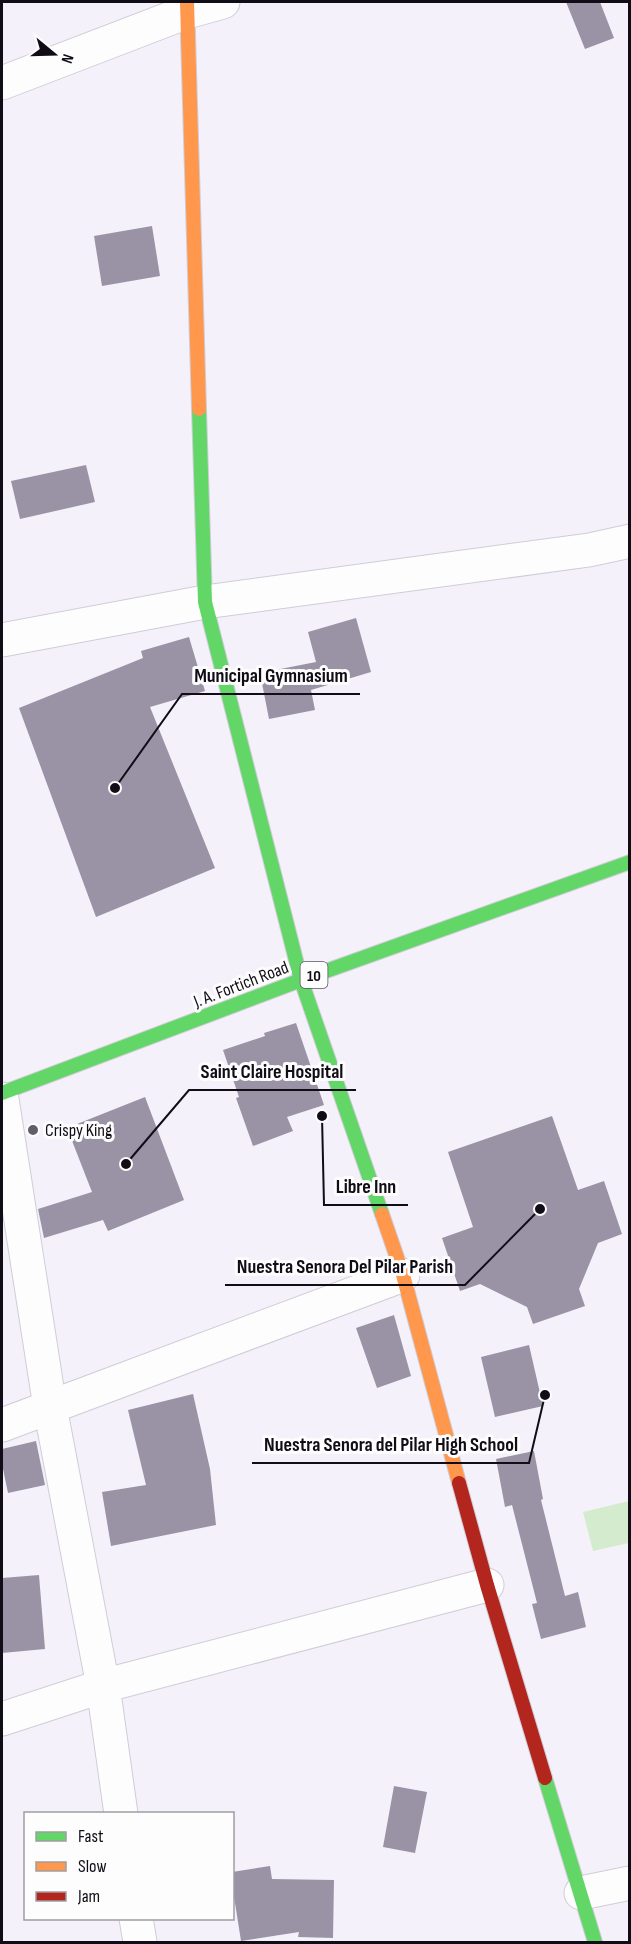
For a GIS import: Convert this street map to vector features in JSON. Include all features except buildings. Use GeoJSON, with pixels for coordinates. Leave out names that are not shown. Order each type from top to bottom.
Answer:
{"type":"FeatureCollection","features":[{"type":"Feature","properties":{"kind":"main road"},"geometry":{"type":"LineString","coordinates":[[187,7],[205,602],[301,980],[403,1275],[487,1585],[596,1942]]}},
{"type":"Feature","properties":{"kind":"main road","name":"J. A. Fortich Road"},"geometry":{"type":"LineString","coordinates":[[2,1093],[301,980],[630,862]]}},
{"type":"Feature","properties":{"kind":"street"},"geometry":{"type":"LineString","coordinates":[[2,83],[187,7],[223,2]]}},
{"type":"Feature","properties":{"kind":"street"},"geometry":{"type":"LineString","coordinates":[[2,640],[205,602],[589,550],[630,541]]}},
{"type":"Feature","properties":{"kind":"street"},"geometry":{"type":"LineString","coordinates":[[2,1099],[50,1407],[103,1686],[121,1812]]}},
{"type":"Feature","properties":{"kind":"street"},"geometry":{"type":"LineString","coordinates":[[2,1425],[403,1275]]}},
{"type":"Feature","properties":{"kind":"street"},"geometry":{"type":"LineString","coordinates":[[2,1719],[103,1686],[487,1585]]}},
{"type":"Feature","properties":{"kind":"street"},"geometry":{"type":"LineString","coordinates":[[581,1893],[630,1883]]}},
{"type":"Feature","properties":{"kind":"street"},"geometry":{"type":"LineString","coordinates":[[136,1920],[140,1942]]}},
{"type":"Feature","properties":{"kind":"green space"},"geometry":{"type":"Polygon","coordinates":[[[629,1501],[629,1543],[593,1551],[583,1512],[629,1501]]]}},
{"type":"Feature","properties":{"kind":"traffic: fast"},"geometry":{"type":"LineString","coordinates":[[199,409],[205,602],[301,980],[382,1214]]}},
{"type":"Feature","properties":{"kind":"traffic: fast"},"geometry":{"type":"LineString","coordinates":[[2,1093],[301,980],[630,862]]}},
{"type":"Feature","properties":{"kind":"traffic: fast"},"geometry":{"type":"LineString","coordinates":[[545,1778],[595,1942]]}},
{"type":"Feature","properties":{"kind":"traffic: slow"},"geometry":{"type":"LineString","coordinates":[[187,2],[199,409]]}},
{"type":"Feature","properties":{"kind":"traffic: slow"},"geometry":{"type":"LineString","coordinates":[[382,1214],[403,1275],[459,1483]]}},
{"type":"Feature","properties":{"kind":"traffic: jam"},"geometry":{"type":"LineString","coordinates":[[459,1483],[545,1778]]}},
{"type":"Feature","properties":{"kind":"place","name":"Municipal Gymnasium"},"geometry":{"type":"Point","coordinates":[115,788]}},
{"type":"Feature","properties":{"kind":"place","name":"Libre Inn"},"geometry":{"type":"Point","coordinates":[322,1116]}},
{"type":"Feature","properties":{"kind":"place","name":"Crispy King"},"geometry":{"type":"Point","coordinates":[33,1130]}},
{"type":"Feature","properties":{"kind":"place","name":"Saint Claire Hospital"},"geometry":{"type":"Point","coordinates":[126,1164]}},
{"type":"Feature","properties":{"kind":"place","name":"Nuestra Senora Del Pilar Parish"},"geometry":{"type":"Point","coordinates":[540,1209]}},
{"type":"Feature","properties":{"kind":"place","name":"Nuestra Senora del Pilar High School"},"geometry":{"type":"Point","coordinates":[545,1395]}}]}
